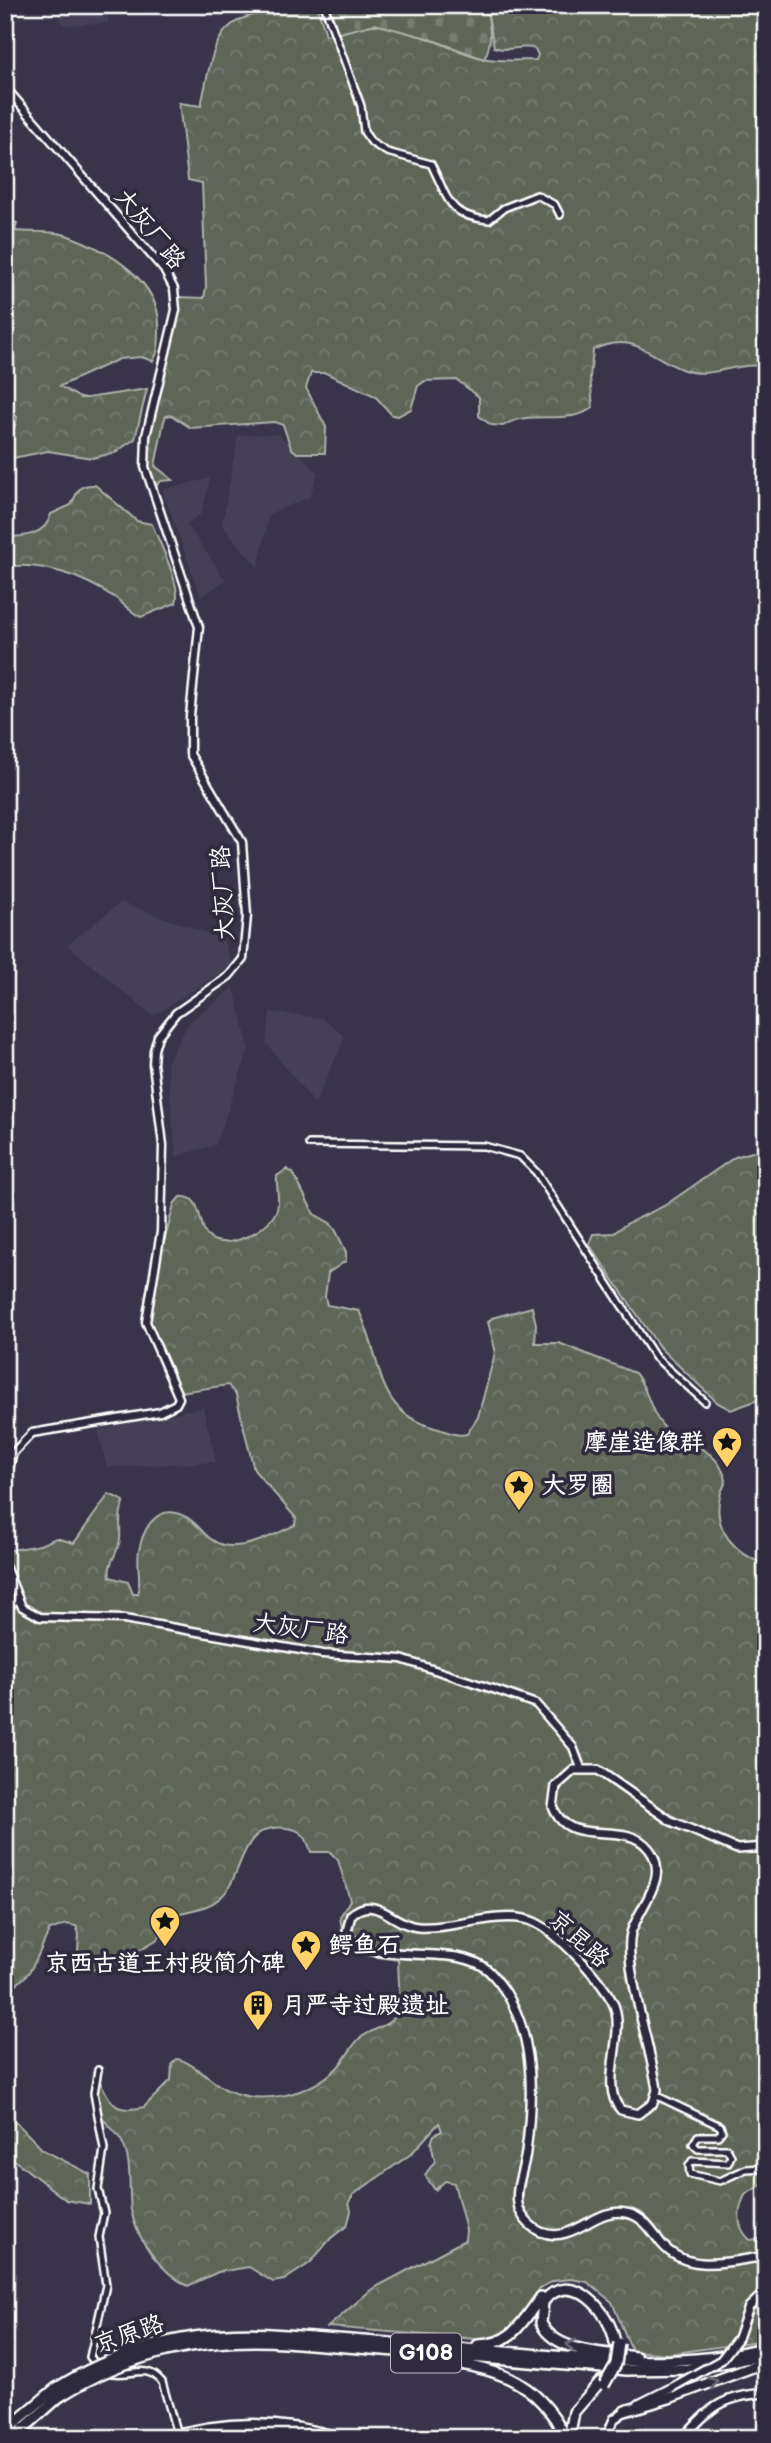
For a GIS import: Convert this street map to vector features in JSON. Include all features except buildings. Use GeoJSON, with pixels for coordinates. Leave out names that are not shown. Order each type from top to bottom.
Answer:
{"type":"FeatureCollection","features":[{"type":"Feature","properties":{"kind":"highway"},"geometry":{"type":"LineString","coordinates":[[446,2347],[488,2345],[509,2337],[524,2323],[542,2294],[560,2286],[580,2288],[597,2299],[612,2318],[617,2343],[616,2364],[578,2414],[569,2438]]}},
{"type":"Feature","properties":{"kind":"highway"},"geometry":{"type":"LineString","coordinates":[[617,2343],[608,2319],[588,2297],[561,2290],[543,2302],[541,2323],[554,2339],[598,2351],[662,2361]]}},
{"type":"Feature","properties":{"kind":"highway","name":"G108"},"geometry":{"type":"LineString","coordinates":[[286,2339],[446,2347],[628,2362],[741,2354],[766,2347]]}},
{"type":"Feature","properties":{"kind":"highway","name":"G108"},"geometry":{"type":"LineString","coordinates":[[286,2339],[628,2370],[688,2369],[766,2355]]}},
{"type":"Feature","properties":{"kind":"highway","name":"京原路"},"geometry":{"type":"LineString","coordinates":[[5,2430],[57,2393],[105,2370],[174,2347],[226,2340],[286,2339]]}},
{"type":"Feature","properties":{"kind":"highway","name":"G108"},"geometry":{"type":"LineString","coordinates":[[397,2351],[418,2358],[484,2368],[513,2378],[545,2404],[569,2438]]}},
{"type":"Feature","properties":{"kind":"highway"},"geometry":{"type":"LineString","coordinates":[[625,2411],[639,2409],[766,2362]]}},
{"type":"Feature","properties":{"kind":"highway","name":"京原路"},"geometry":{"type":"LineString","coordinates":[[13,2438],[57,2393]]}},
{"type":"Feature","properties":{"kind":"main road"},"geometry":{"type":"LineString","coordinates":[[581,1768],[598,1770],[663,1817],[719,1843],[745,1850],[766,1847]]}},
{"type":"Feature","properties":{"kind":"main road","name":"京昆路"},"geometry":{"type":"LineString","coordinates":[[581,1768],[561,1779],[554,1791],[553,1807],[560,1819],[580,1832],[620,1834],[640,1841],[648,1848],[656,1864],[655,1881],[634,1925],[630,1948],[657,2096],[649,2108],[638,2113],[626,2113],[617,2106],[612,2093],[617,2022],[615,2006],[595,1978],[541,1926],[522,1918],[507,1917],[418,1927],[404,1924],[377,1907],[369,1906],[351,1915],[347,1931],[354,1943],[362,1948],[470,1959],[487,1969],[500,1986],[524,2032],[530,2053],[527,2142],[517,2201],[521,2214],[531,2225],[542,2232],[564,2234],[604,2215],[620,2212],[638,2217],[671,2253],[691,2262],[714,2263],[766,2256]]}},
{"type":"Feature","properties":{"kind":"main road"},"geometry":{"type":"LineString","coordinates":[[607,2438],[614,2419],[625,2411],[721,2360],[738,2338],[749,2307],[766,2291]]}},
{"type":"Feature","properties":{"kind":"main road"},"geometry":{"type":"LineString","coordinates":[[683,2438],[715,2404],[736,2397],[766,2393]]}},
{"type":"Feature","properties":{"kind":"main road"},"geometry":{"type":"LineString","coordinates":[[161,2438],[223,2424],[262,2423],[301,2427],[342,2438]]}},
{"type":"Feature","properties":{"kind":"main road"},"geometry":{"type":"LineString","coordinates":[[186,2438],[232,2429],[281,2431],[320,2438]]}},
{"type":"Feature","properties":{"kind":"street"},"geometry":{"type":"LineString","coordinates":[[324,5],[360,106],[364,132],[372,143],[387,152],[431,164],[456,213],[467,218],[489,219],[505,208],[537,195],[555,205],[560,215]]}},
{"type":"Feature","properties":{"kind":"street","name":"大灰厂路"},"geometry":{"type":"LineString","coordinates":[[5,87],[163,270],[174,289],[176,310],[146,436],[145,467],[199,628],[190,716],[190,754],[242,842],[247,916],[243,960],[229,976],[176,1013],[158,1036],[154,1050],[153,1064],[163,1145],[162,1232],[146,1322],[177,1389],[176,1404],[160,1412],[32,1433],[13,1453],[5,1482]]}},
{"type":"Feature","properties":{"kind":"street"},"geometry":{"type":"LineString","coordinates":[[309,1144],[484,1146],[520,1156],[536,1172],[655,1357],[705,1402]]}},
{"type":"Feature","properties":{"kind":"street"},"geometry":{"type":"LineString","coordinates":[[5,1566],[19,1599],[5,1609]]}},
{"type":"Feature","properties":{"kind":"street","name":"大灰厂路"},"geometry":{"type":"LineString","coordinates":[[19,1599],[22,1607],[40,1617],[124,1619],[323,1654],[401,1659],[536,1704],[573,1747],[581,1768]]}},
{"type":"Feature","properties":{"kind":"street"},"geometry":{"type":"LineString","coordinates":[[99,2070],[94,2093],[104,2149],[98,2189],[104,2213],[99,2237],[106,2286],[90,2357],[100,2370],[113,2374],[144,2369],[156,2375],[162,2382],[177,2435]]}},
{"type":"Feature","properties":{"kind":"street"},"geometry":{"type":"LineString","coordinates":[[657,2096],[720,2126],[722,2131],[718,2136],[698,2136],[693,2144],[698,2149],[727,2149],[731,2156],[728,2163],[692,2161],[689,2165],[690,2174],[720,2181],[746,2169],[766,2168]]}},
{"type":"Feature","properties":{"kind":"shaded area"},"geometry":{"type":"Polygon","coordinates":[[[53,5],[107,5],[108,23],[63,25],[53,5]]]}},
{"type":"Feature","properties":{"kind":"shaded area"},"geometry":{"type":"Polygon","coordinates":[[[278,434],[318,472],[310,497],[269,514],[258,568],[222,525],[238,435],[278,434]]]}},
{"type":"Feature","properties":{"kind":"shaded area"},"geometry":{"type":"Polygon","coordinates":[[[210,478],[202,513],[187,524],[225,580],[201,597],[162,490],[210,478]]]}},
{"type":"Feature","properties":{"kind":"shaded area"},"geometry":{"type":"Polygon","coordinates":[[[121,902],[223,939],[232,965],[153,1016],[67,945],[121,902]]]}},
{"type":"Feature","properties":{"kind":"shaded area"},"geometry":{"type":"Polygon","coordinates":[[[234,987],[249,1048],[216,1145],[176,1156],[167,1062],[189,1022],[234,987]]]}},
{"type":"Feature","properties":{"kind":"shaded area"},"geometry":{"type":"Polygon","coordinates":[[[270,1012],[323,1018],[345,1037],[315,1104],[266,1043],[270,1012]]]}},
{"type":"Feature","properties":{"kind":"shaded area"},"geometry":{"type":"Polygon","coordinates":[[[203,1407],[216,1462],[107,1467],[98,1430],[203,1407]]]}},
{"type":"Feature","properties":{"kind":"green space"},"geometry":{"type":"Polygon","coordinates":[[[299,5],[317,5],[326,35],[367,25],[387,26],[414,33],[468,54],[509,61],[536,60],[538,55],[535,49],[525,47],[494,47],[486,5],[766,5],[766,283],[757,292],[760,304],[766,308],[766,367],[746,366],[715,372],[694,372],[672,365],[631,344],[607,345],[593,350],[590,377],[593,407],[573,416],[525,418],[503,426],[491,425],[479,416],[479,397],[457,380],[425,381],[418,386],[411,409],[398,416],[392,415],[375,396],[326,373],[311,373],[306,388],[326,427],[325,453],[297,453],[291,448],[283,425],[274,422],[191,428],[171,415],[166,416],[155,466],[173,480],[161,481],[155,487],[146,466],[147,439],[172,343],[178,297],[204,298],[206,287],[202,183],[188,180],[179,103],[201,106],[216,45],[224,32],[235,23],[250,16],[298,10],[299,5]]]}},
{"type":"Feature","properties":{"kind":"green space"},"geometry":{"type":"Polygon","coordinates":[[[327,5],[486,5],[489,46],[484,59],[427,38],[375,24],[335,34],[327,5]]]}},
{"type":"Feature","properties":{"kind":"green space"},"geometry":{"type":"Polygon","coordinates":[[[5,218],[17,223],[15,231],[63,234],[101,250],[130,271],[143,283],[152,297],[158,313],[159,330],[158,350],[153,361],[141,357],[119,359],[60,386],[80,398],[147,389],[135,439],[114,453],[92,458],[48,451],[5,457],[17,417],[6,408],[5,402],[5,218]]]}},
{"type":"Feature","properties":{"kind":"green space"},"geometry":{"type":"Polygon","coordinates":[[[95,485],[137,521],[152,524],[173,575],[176,603],[141,617],[114,597],[76,577],[33,566],[5,567],[5,537],[40,531],[51,514],[71,505],[81,487],[95,485]]]}},
{"type":"Feature","properties":{"kind":"green space"},"geometry":{"type":"Polygon","coordinates":[[[766,1148],[766,1397],[731,1410],[718,1403],[660,1348],[589,1244],[593,1234],[614,1233],[626,1224],[664,1206],[735,1157],[766,1148]]]}},
{"type":"Feature","properties":{"kind":"green space"},"geometry":{"type":"Polygon","coordinates":[[[287,1169],[293,1173],[314,1214],[330,1223],[346,1252],[346,1261],[328,1273],[325,1297],[327,1305],[359,1311],[383,1382],[400,1409],[415,1420],[435,1428],[455,1434],[467,1434],[478,1417],[494,1357],[495,1349],[488,1322],[492,1318],[532,1307],[536,1324],[535,1343],[559,1343],[635,1373],[659,1421],[667,1430],[713,1457],[726,1480],[718,1508],[723,1530],[736,1547],[766,1565],[766,2182],[745,2195],[739,2219],[742,2230],[750,2240],[766,2238],[766,2340],[668,2354],[632,2351],[612,2302],[587,2282],[571,2279],[553,2281],[540,2288],[512,2329],[487,2340],[328,2327],[372,2289],[465,2240],[466,2230],[454,2183],[445,2181],[435,2190],[425,2175],[435,2161],[431,2143],[434,2135],[442,2131],[439,2123],[411,2154],[353,2195],[349,2202],[351,2211],[347,2226],[331,2238],[310,2263],[284,2280],[273,2282],[249,2267],[218,2272],[188,2286],[160,2264],[145,2244],[134,2222],[125,2148],[94,2107],[91,2099],[93,2080],[99,2080],[111,2100],[120,2108],[144,2107],[171,2080],[172,2064],[177,2059],[188,2063],[221,2087],[241,2095],[285,2095],[326,2077],[360,2038],[386,2024],[400,2012],[398,1960],[365,1955],[344,1941],[340,1917],[350,1900],[338,1860],[330,1852],[311,1852],[306,1839],[296,1830],[270,1828],[259,1833],[250,1842],[234,1877],[221,1897],[205,1907],[175,1914],[158,1939],[111,1966],[91,1970],[77,1968],[79,1934],[76,1926],[66,1924],[50,1930],[29,1973],[15,1985],[5,1989],[5,1551],[40,1545],[56,1538],[74,1543],[109,1494],[124,1501],[120,1516],[120,1539],[110,1567],[110,1577],[128,1582],[133,1594],[138,1594],[138,1558],[142,1538],[150,1524],[161,1514],[175,1513],[184,1516],[217,1543],[232,1546],[260,1541],[295,1525],[296,1518],[254,1470],[236,1395],[228,1385],[181,1392],[149,1320],[153,1285],[174,1204],[180,1197],[194,1201],[207,1236],[221,1242],[231,1242],[259,1230],[273,1216],[278,1205],[277,1176],[287,1169]]]}},
{"type":"Feature","properties":{"kind":"green space"},"geometry":{"type":"Polygon","coordinates":[[[5,2119],[17,2123],[43,2150],[90,2174],[90,2204],[66,2200],[5,2153],[5,2119]]]}},
{"type":"Feature","properties":{"kind":"place","name":"摩崖造像群"},"geometry":{"type":"Point","coordinates":[727,1469]}},
{"type":"Feature","properties":{"kind":"place","name":"大罗圈"},"geometry":{"type":"Point","coordinates":[519,1512]}},
{"type":"Feature","properties":{"kind":"place","name":"京西古道王村段简介碑"},"geometry":{"type":"Point","coordinates":[165,1948]}},
{"type":"Feature","properties":{"kind":"place","name":"鳄鱼石"},"geometry":{"type":"Point","coordinates":[306,1972]}},
{"type":"Feature","properties":{"kind":"place","name":"月严寺过殿遗址"},"geometry":{"type":"Point","coordinates":[258,2032]}}]}
